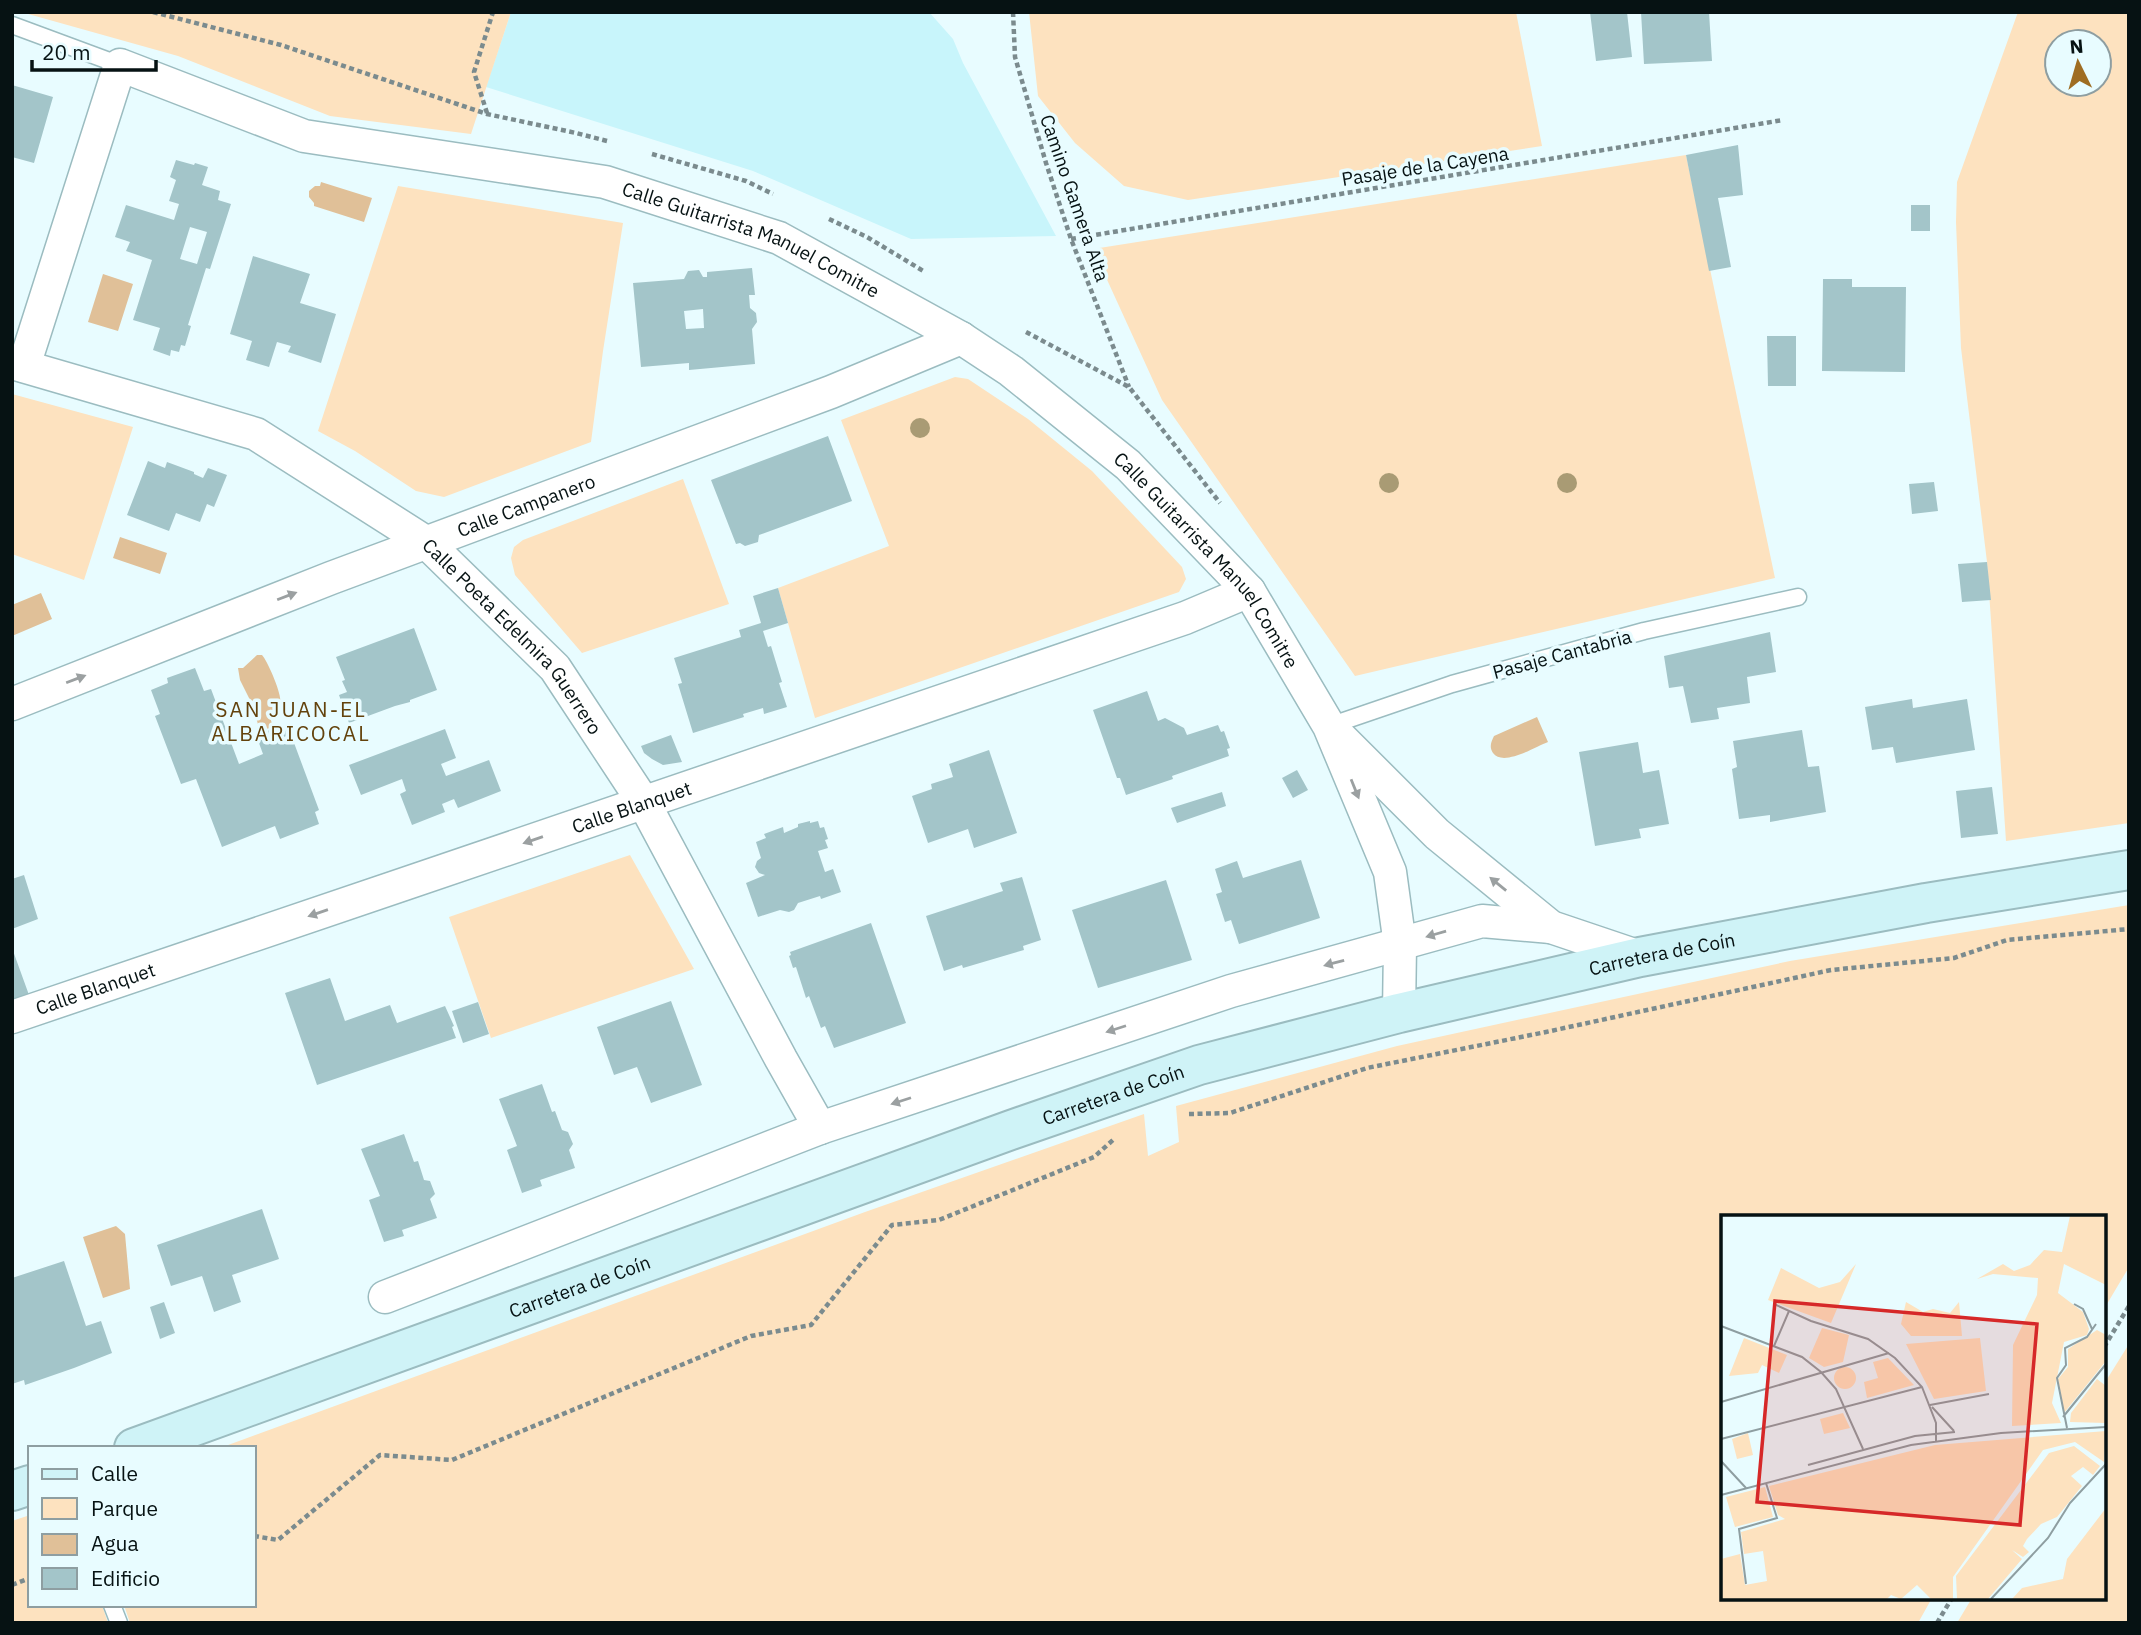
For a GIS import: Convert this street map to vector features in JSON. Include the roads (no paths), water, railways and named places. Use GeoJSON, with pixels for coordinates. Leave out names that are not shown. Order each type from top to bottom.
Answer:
{"type":"FeatureCollection","features":[{"type":"Feature","properties":{"kind":"street","name":"Calle Guitarrista Manuel Comitre"},"geometry":{"type":"LineString","coordinates":[[120,65],[304,136],[605,183],[779,238],[961,338],[1011,371],[1128,466],[1249,591],[1329,726],[1390,872],[1400,944],[1399,1013]]}},
{"type":"Feature","properties":{"kind":"street"},"geometry":{"type":"LineString","coordinates":[[18,365],[120,65]]}},
{"type":"Feature","properties":{"kind":"street","name":"Calle Campanero"},"geometry":{"type":"LineString","coordinates":[[12,704],[331,578],[831,392],[961,338]]}},
{"type":"Feature","properties":{"kind":"street","name":"Calle Poeta Edelmira Guerrero"},"geometry":{"type":"LineString","coordinates":[[18,365],[256,434],[427,543],[555,668],[644,803],[820,1128]]}},
{"type":"Feature","properties":{"kind":"street","name":"Calle Blanquet"},"geometry":{"type":"LineString","coordinates":[[12,1017],[1185,618],[1249,591]]}},
{"type":"Feature","properties":{"kind":"street","name":"Calle Guitarrista Manuel Comitre"},"geometry":{"type":"LineString","coordinates":[[1329,726],[1437,834],[1551,927],[1640,957]]}},
{"type":"Feature","properties":{"kind":"street","name":"Carretera de Coín"},"geometry":{"type":"LineString","coordinates":[[140,1446],[1011,1130],[1187,1069],[1399,1013],[1640,957],[1926,903],[2129,870]]}},
{"type":"Feature","properties":{"kind":"street"},"geometry":{"type":"LineString","coordinates":[[385,1297],[820,1128],[1231,991],[1482,921],[1551,927]]}},
{"type":"Feature","properties":{"kind":"lane","name":"Calle Guitarrista Manuel Comitre"},"geometry":{"type":"LineString","coordinates":[[12,25],[120,65]]}},
{"type":"Feature","properties":{"kind":"lane","name":"Pasaje Cantabria"},"geometry":{"type":"LineString","coordinates":[[1329,726],[1452,684],[1593,645],[1798,597]]}},
{"type":"Feature","properties":{"kind":"water"},"geometry":{"type":"Polygon","coordinates":[[[321,182],[372,198],[364,222],[314,206],[309,191],[320,186],[321,182]]]}},
{"type":"Feature","properties":{"kind":"water"},"geometry":{"type":"Polygon","coordinates":[[[103,274],[133,284],[118,331],[88,322],[103,274]]]}},
{"type":"Feature","properties":{"kind":"water"},"geometry":{"type":"Polygon","coordinates":[[[120,537],[167,553],[160,574],[113,558],[120,537]]]}},
{"type":"Feature","properties":{"kind":"water"},"geometry":{"type":"Polygon","coordinates":[[[41,593],[52,619],[12,636],[12,605],[41,593]]]}},
{"type":"Feature","properties":{"kind":"water"},"geometry":{"type":"Polygon","coordinates":[[[257,655],[262,655],[267,664],[280,699],[270,717],[273,727],[260,731],[238,668],[243,668],[257,655]]]}},
{"type":"Feature","properties":{"kind":"water"},"geometry":{"type":"Polygon","coordinates":[[[1537,717],[1548,742],[1511,757],[1498,757],[1493,753],[1491,744],[1494,736],[1537,717]]]}},
{"type":"Feature","properties":{"kind":"water"},"geometry":{"type":"Polygon","coordinates":[[[116,1226],[125,1234],[130,1289],[103,1298],[83,1237],[116,1226]]]}},
{"type":"Feature","properties":{"kind":"district","name":"SAN JUAN-EL ALBARICOCAL"},"geometry":{"type":"Point","coordinates":[291,722]}}]}
